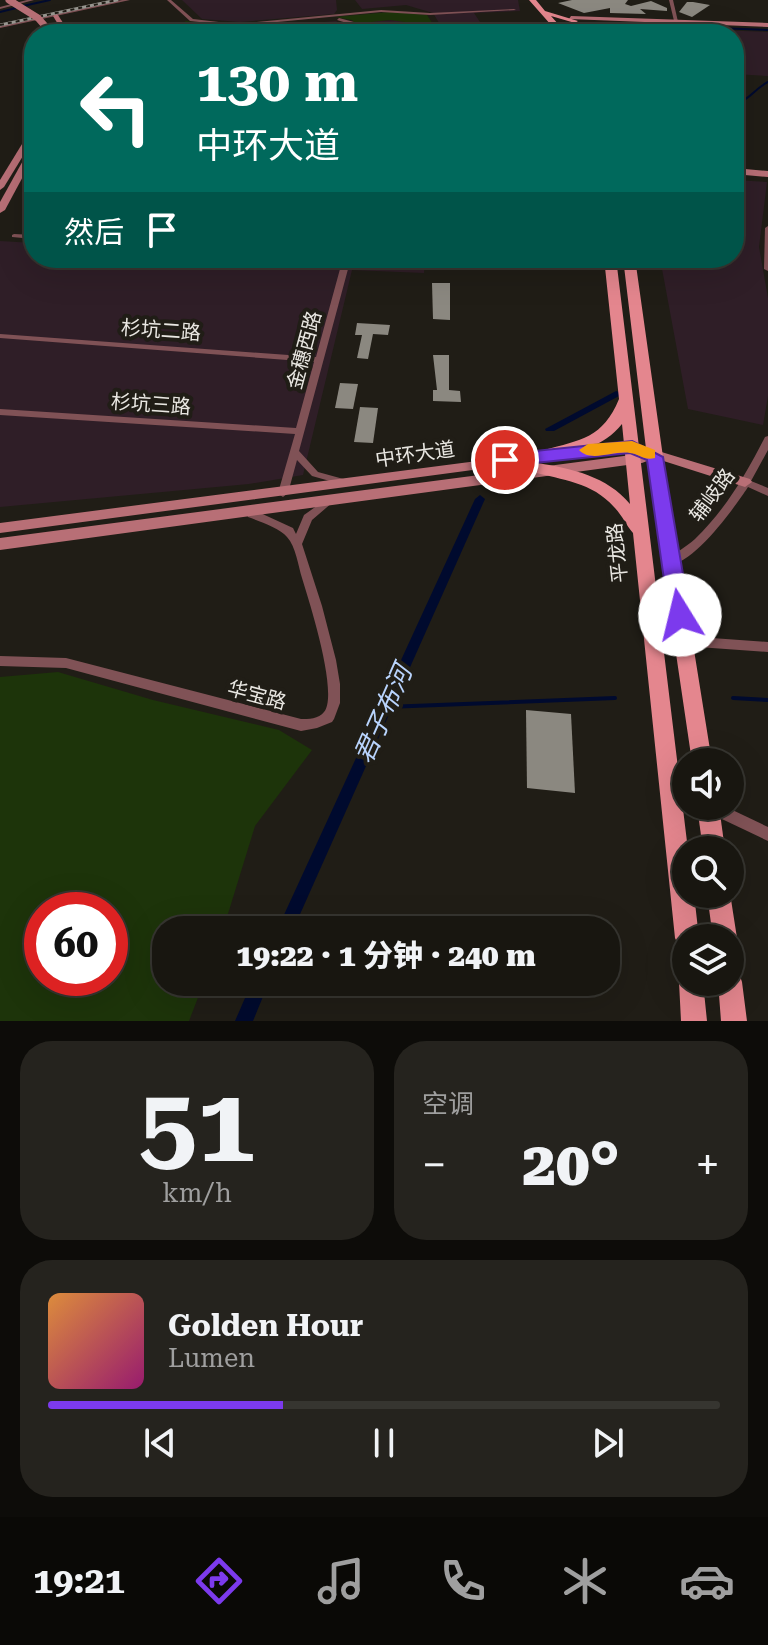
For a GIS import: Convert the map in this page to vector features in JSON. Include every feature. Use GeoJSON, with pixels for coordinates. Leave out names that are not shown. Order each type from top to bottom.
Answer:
{"type":"FeatureCollection","features":[{"type":"Feature","properties":{"kind":"main road"},"geometry":{"type":"LineString","coordinates":[[522,0],[549,24]]}},
{"type":"Feature","properties":{"kind":"main road"},"geometry":{"type":"LineString","coordinates":[[532,0],[552,24]]}},
{"type":"Feature","properties":{"kind":"main road"},"geometry":{"type":"LineString","coordinates":[[541,10],[573,19]]}},
{"type":"Feature","properties":{"kind":"main road"},"geometry":{"type":"LineString","coordinates":[[562,24],[573,19]]}},
{"type":"Feature","properties":{"kind":"main road","name":"平龙路"},"geometry":{"type":"LineString","coordinates":[[611,268],[685,924]]}},
{"type":"Feature","properties":{"kind":"main road"},"geometry":{"type":"LineString","coordinates":[[630,268],[655,457],[700,748]]}},
{"type":"Feature","properties":{"kind":"main road"},"geometry":{"type":"LineString","coordinates":[[549,454],[587,444],[606,433],[619,418],[626,396]]}},
{"type":"Feature","properties":{"kind":"main road"},"geometry":{"type":"LineString","coordinates":[[538,468],[585,478],[602,486],[631,515],[642,538]]}},
{"type":"Feature","properties":{"kind":"main road"},"geometry":{"type":"LineString","coordinates":[[692,996],[694,1021]]}},
{"type":"Feature","properties":{"kind":"main road"},"geometry":{"type":"LineString","coordinates":[[731,996],[734,1021]]}},
{"type":"Feature","properties":{"kind":"street"},"geometry":{"type":"LineString","coordinates":[[2,0],[44,18],[49,24]]}},
{"type":"Feature","properties":{"kind":"street"},"geometry":{"type":"LineString","coordinates":[[0,8],[12,2],[28,0]]}},
{"type":"Feature","properties":{"kind":"street"},"geometry":{"type":"LineString","coordinates":[[0,27],[128,0]]}},
{"type":"Feature","properties":{"kind":"street"},"geometry":{"type":"LineString","coordinates":[[169,0],[188,19],[222,24]]}},
{"type":"Feature","properties":{"kind":"street"},"geometry":{"type":"LineString","coordinates":[[246,24],[381,11],[430,14],[514,10],[506,0]]}},
{"type":"Feature","properties":{"kind":"street"},"geometry":{"type":"LineString","coordinates":[[671,0],[677,23]]}},
{"type":"Feature","properties":{"kind":"street"},"geometry":{"type":"LineString","coordinates":[[12,2],[43,24]]}},
{"type":"Feature","properties":{"kind":"street"},"geometry":{"type":"LineString","coordinates":[[56,16],[61,24]]}},
{"type":"Feature","properties":{"kind":"street"},"geometry":{"type":"LineString","coordinates":[[314,17],[348,21],[350,24]]}},
{"type":"Feature","properties":{"kind":"street"},"geometry":{"type":"LineString","coordinates":[[573,19],[707,24]]}},
{"type":"Feature","properties":{"kind":"street"},"geometry":{"type":"LineString","coordinates":[[38,20],[39,24]]}},
{"type":"Feature","properties":{"kind":"street"},"geometry":{"type":"LineString","coordinates":[[744,25],[768,26]]}},
{"type":"Feature","properties":{"kind":"street"},"geometry":{"type":"LineString","coordinates":[[0,187],[24,159]]}},
{"type":"Feature","properties":{"kind":"street"},"geometry":{"type":"LineString","coordinates":[[0,210],[24,166]]}},
{"type":"Feature","properties":{"kind":"street"},"geometry":{"type":"LineString","coordinates":[[744,174],[768,175]]}},
{"type":"Feature","properties":{"kind":"street"},"geometry":{"type":"LineString","coordinates":[[768,228],[768,269]]}},
{"type":"Feature","properties":{"kind":"street"},"geometry":{"type":"LineString","coordinates":[[14,236],[24,236]]}},
{"type":"Feature","properties":{"kind":"street","name":"金穗西路"},"geometry":{"type":"LineString","coordinates":[[283,493],[344,268]]}},
{"type":"Feature","properties":{"kind":"street","name":"杉坑二路"},"geometry":{"type":"LineString","coordinates":[[0,336],[319,360]]}},
{"type":"Feature","properties":{"kind":"street","name":"杉坑三路"},"geometry":{"type":"LineString","coordinates":[[0,412],[300,431]]}},
{"type":"Feature","properties":{"kind":"street","name":"辅岐路"},"geometry":{"type":"LineString","coordinates":[[671,562],[694,549],[745,482],[768,439]]}},
{"type":"Feature","properties":{"kind":"street"},"geometry":{"type":"LineString","coordinates":[[294,451],[315,474],[353,483]]}},
{"type":"Feature","properties":{"kind":"street","name":"中环大道"},"geometry":{"type":"LineString","coordinates":[[0,544],[252,514],[467,482],[632,453]]}},
{"type":"Feature","properties":{"kind":"street","name":"中环大道"},"geometry":{"type":"LineString","coordinates":[[0,528],[283,493],[549,454],[632,453],[655,457]]}},
{"type":"Feature","properties":{"kind":"street"},"geometry":{"type":"LineString","coordinates":[[655,457],[745,482],[768,492]]}},
{"type":"Feature","properties":{"kind":"street"},"geometry":{"type":"LineString","coordinates":[[297,544],[308,518],[328,502]]}},
{"type":"Feature","properties":{"kind":"street"},"geometry":{"type":"LineString","coordinates":[[252,514],[289,531],[297,544]]}},
{"type":"Feature","properties":{"kind":"street","name":"华宝路"},"geometry":{"type":"LineString","coordinates":[[0,661],[66,663],[301,725],[319,722],[332,714],[337,700],[330,663],[297,544]]}},
{"type":"Feature","properties":{"kind":"street"},"geometry":{"type":"LineString","coordinates":[[684,641],[768,647]]}},
{"type":"Feature","properties":{"kind":"street"},"geometry":{"type":"LineString","coordinates":[[738,820],[768,834]]}},
{"type":"Feature","properties":{"kind":"shaded area"},"geometry":{"type":"Polygon","coordinates":[[[182,0],[336,0],[337,10],[334,14],[240,22],[202,19],[182,0]]]}},
{"type":"Feature","properties":{"kind":"shaded area"},"geometry":{"type":"Polygon","coordinates":[[[355,0],[518,0],[520,11],[474,13],[481,24],[440,24],[433,13],[406,5],[362,9],[355,0]]]}},
{"type":"Feature","properties":{"kind":"shaded area"},"geometry":{"type":"Polygon","coordinates":[[[403,20],[425,24],[364,24],[369,21],[403,20]]]}},
{"type":"Feature","properties":{"kind":"shaded area"},"geometry":{"type":"Polygon","coordinates":[[[336,21],[342,24],[299,24],[336,21]]]}},
{"type":"Feature","properties":{"kind":"shaded area"},"geometry":{"type":"Polygon","coordinates":[[[744,31],[768,32],[768,76],[744,75],[744,31]]]}},
{"type":"Feature","properties":{"kind":"shaded area"},"geometry":{"type":"Polygon","coordinates":[[[744,181],[767,182],[759,247],[768,298],[768,396],[763,425],[688,409],[662,268],[744,268],[744,181]]]}},
{"type":"Feature","properties":{"kind":"shaded area"},"geometry":{"type":"Polygon","coordinates":[[[0,241],[24,242],[24,268],[424,268],[424,273],[352,270],[303,475],[249,484],[0,507],[0,241]]]}},
{"type":"Feature","properties":{"kind":"green space"},"geometry":{"type":"Polygon","coordinates":[[[390,12],[427,15],[433,24],[390,20],[356,24],[352,20],[335,17],[390,12]]]}},
{"type":"Feature","properties":{"kind":"green space"},"geometry":{"type":"Polygon","coordinates":[[[58,672],[153,700],[279,730],[312,750],[255,826],[227,916],[152,916],[152,996],[199,996],[189,1021],[0,1021],[0,677],[58,672]]]}},
{"type":"Feature","properties":{"kind":"building"},"geometry":{"type":"Polygon","coordinates":[[[628,0],[625,4],[631,6],[651,1],[667,8],[667,11],[640,9],[646,14],[610,13],[610,8],[584,13],[558,3],[628,0]]]}},
{"type":"Feature","properties":{"kind":"building"},"geometry":{"type":"Polygon","coordinates":[[[687,2],[710,5],[692,17],[679,12],[687,2]]]}},
{"type":"Feature","properties":{"kind":"building"},"geometry":{"type":"Polygon","coordinates":[[[432,283],[450,283],[450,320],[433,319],[432,283]]]}},
{"type":"Feature","properties":{"kind":"building"},"geometry":{"type":"Polygon","coordinates":[[[357,323],[390,325],[388,335],[373,334],[368,359],[357,358],[362,335],[355,335],[357,323]]]}},
{"type":"Feature","properties":{"kind":"building"},"geometry":{"type":"Polygon","coordinates":[[[433,355],[449,355],[449,390],[460,391],[461,402],[433,401],[433,390],[437,390],[433,355]]]}},
{"type":"Feature","properties":{"kind":"building"},"geometry":{"type":"Polygon","coordinates":[[[340,383],[358,384],[353,409],[335,408],[340,383]]]}},
{"type":"Feature","properties":{"kind":"building"},"geometry":{"type":"Polygon","coordinates":[[[360,407],[378,408],[373,443],[354,442],[360,407]]]}},
{"type":"Feature","properties":{"kind":"building"},"geometry":{"type":"Polygon","coordinates":[[[526,710],[571,714],[575,793],[527,788],[526,710]]]}},
{"type":"Feature","properties":{"kind":"waterway"},"geometry":{"type":"LineString","coordinates":[[23,6],[50,0]]}},
{"type":"Feature","properties":{"kind":"waterway"},"geometry":{"type":"LineString","coordinates":[[0,12],[16,8]]}},
{"type":"Feature","properties":{"kind":"waterway"},"geometry":{"type":"LineString","coordinates":[[572,23],[600,24]]}},
{"type":"Feature","properties":{"kind":"waterway"},"geometry":{"type":"LineString","coordinates":[[744,29],[768,30]]}},
{"type":"Feature","properties":{"kind":"waterway"},"geometry":{"type":"LineString","coordinates":[[744,100],[768,82]]}},
{"type":"Feature","properties":{"kind":"waterway","name":"君子布河"},"geometry":{"type":"LineString","coordinates":[[550,429],[616,394]]}},
{"type":"Feature","properties":{"kind":"waterway","name":"君子布河"},"geometry":{"type":"LineString","coordinates":[[291,916],[480,499]]}},
{"type":"Feature","properties":{"kind":"waterway"},"geometry":{"type":"LineString","coordinates":[[386,707],[615,698]]}},
{"type":"Feature","properties":{"kind":"waterway"},"geometry":{"type":"LineString","coordinates":[[733,698],[768,700]]}},
{"type":"Feature","properties":{"kind":"waterway","name":"君子布河"},"geometry":{"type":"LineString","coordinates":[[244,1021],[255,996]]}},
{"type":"Feature","properties":{"kind":"railway"},"geometry":{"type":"LineString","coordinates":[[0,25],[117,0]]}},
{"type":"Feature","properties":{"kind":"slow traffic"},"geometry":{"type":"LineString","coordinates":[[588,450],[632,447],[649,454]]}},
{"type":"Feature","properties":{"kind":"route"},"geometry":{"type":"LineString","coordinates":[[505,460],[632,447],[655,457],[680,615]]}}]}
